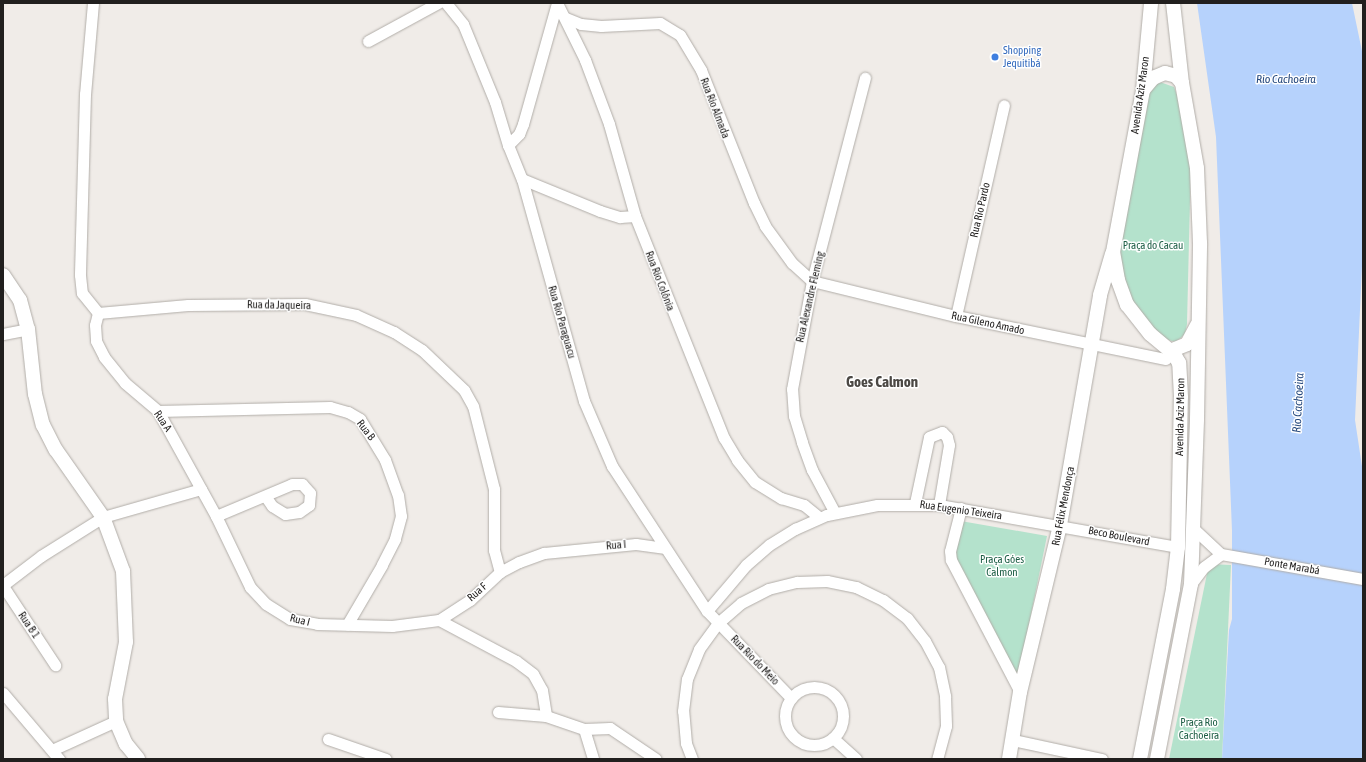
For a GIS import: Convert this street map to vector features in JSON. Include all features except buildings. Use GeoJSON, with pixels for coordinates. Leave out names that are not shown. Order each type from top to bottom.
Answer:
{"type":"FeatureCollection","features":[{"type":"Feature","properties":{"kind":"main road","name":"Avenida Aziz Maron"},"geometry":{"type":"LineString","coordinates":[[1140,759],[1173,589],[1178,547],[1181,379],[1179,363],[1168,355],[1127,305],[1118,280],[1113,252],[1143,90],[1151,3]]}},
{"type":"Feature","properties":{"kind":"main road","name":"Avenida Aziz Maron"},"geometry":{"type":"LineString","coordinates":[[1157,759],[1191,584],[1194,529],[1199,319],[1200,243],[1197,168],[1182,83],[1173,3]]}},
{"type":"Feature","properties":{"kind":"main road"},"geometry":{"type":"LineString","coordinates":[[1143,90],[1153,78],[1165,73],[1176,76],[1182,83]]}},
{"type":"Feature","properties":{"kind":"main road","name":"Rua Félix Mendonça"},"geometry":{"type":"LineString","coordinates":[[1009,759],[1020,692],[1060,525],[1100,295],[1113,252]]}},
{"type":"Feature","properties":{"kind":"main road"},"geometry":{"type":"LineString","coordinates":[[3,274],[20,300],[28,329],[35,394],[43,425],[56,450],[103,517],[123,571],[126,642],[115,699],[116,721],[126,744],[138,759]]}},
{"type":"Feature","properties":{"kind":"main road"},"geometry":{"type":"LineString","coordinates":[[1168,355],[1187,344],[1199,319]]}},
{"type":"Feature","properties":{"kind":"street"},"geometry":{"type":"LineString","coordinates":[[93,3],[85,94],[80,275],[82,293],[98,313]]}},
{"type":"Feature","properties":{"kind":"street"},"geometry":{"type":"LineString","coordinates":[[368,41],[438,3]]}},
{"type":"Feature","properties":{"kind":"street","name":"Rua Rio Paraguacu"},"geometry":{"type":"LineString","coordinates":[[446,3],[463,24],[476,53],[508,145],[522,179],[596,432],[612,466],[664,548],[707,611],[718,622]]}},
{"type":"Feature","properties":{"kind":"street"},"geometry":{"type":"LineString","coordinates":[[508,145],[519,134],[523,124],[557,3]]}},
{"type":"Feature","properties":{"kind":"street","name":"Rua Rio Colônia"},"geometry":{"type":"LineString","coordinates":[[557,3],[566,18],[585,60],[609,124],[635,216],[693,365],[724,438],[737,460],[755,482],[781,498],[808,508],[819,517]]}},
{"type":"Feature","properties":{"kind":"street","name":"Rua Rio Almada"},"geometry":{"type":"LineString","coordinates":[[566,18],[580,24],[601,26],[660,23],[680,35],[701,70],[754,203],[765,226],[792,263],[812,281]]}},
{"type":"Feature","properties":{"kind":"street","name":"Rua Alexandre Fleming"},"geometry":{"type":"LineString","coordinates":[[835,513],[812,470],[794,416],[792,389],[812,281],[865,78]]}},
{"type":"Feature","properties":{"kind":"street","name":"Rua Rio Pardo"},"geometry":{"type":"LineString","coordinates":[[956,316],[1004,105]]}},
{"type":"Feature","properties":{"kind":"street"},"geometry":{"type":"LineString","coordinates":[[522,179],[600,211],[620,217],[635,216]]}},
{"type":"Feature","properties":{"kind":"street","name":"Rua Gileno Amado"},"geometry":{"type":"LineString","coordinates":[[812,281],[956,316],[1091,344],[1168,355]]}},
{"type":"Feature","properties":{"kind":"street","name":"Rua da Jaqueira"},"geometry":{"type":"LineString","coordinates":[[98,313],[188,305],[305,304],[356,315],[394,332],[422,350],[464,390],[473,406],[494,489],[494,550],[500,572]]}},
{"type":"Feature","properties":{"kind":"street","name":"Rua A"},"geometry":{"type":"LineString","coordinates":[[98,313],[95,325],[96,341],[104,358],[125,383],[158,411],[216,516]]}},
{"type":"Feature","properties":{"kind":"street"},"geometry":{"type":"LineString","coordinates":[[3,334],[28,329]]}},
{"type":"Feature","properties":{"kind":"street","name":"Rua B"},"geometry":{"type":"LineString","coordinates":[[158,411],[330,407],[348,412],[360,419],[385,460],[398,495],[401,516],[395,539],[348,625]]}},
{"type":"Feature","properties":{"kind":"street"},"geometry":{"type":"LineString","coordinates":[[915,503],[929,437],[942,432],[947,437],[949,445],[939,505]]}},
{"type":"Feature","properties":{"kind":"street"},"geometry":{"type":"LineString","coordinates":[[3,586],[41,556],[103,517],[201,489]]}},
{"type":"Feature","properties":{"kind":"street"},"geometry":{"type":"LineString","coordinates":[[216,516],[266,497]]}},
{"type":"Feature","properties":{"kind":"street","name":"Rua Eugenio Teixeira"},"geometry":{"type":"LineString","coordinates":[[707,611],[746,565],[763,550],[795,529],[819,517],[835,513],[877,505],[915,503],[961,508],[1060,525]]}},
{"type":"Feature","properties":{"kind":"street"},"geometry":{"type":"LineString","coordinates":[[961,508],[950,551],[951,560],[1020,692]]}},
{"type":"Feature","properties":{"kind":"street","name":"Rua I"},"geometry":{"type":"LineString","coordinates":[[216,516],[250,587],[266,604],[290,619],[348,625],[392,626],[439,620]]}},
{"type":"Feature","properties":{"kind":"street","name":"Beco Boulevard"},"geometry":{"type":"LineString","coordinates":[[1060,525],[1178,547]]}},
{"type":"Feature","properties":{"kind":"street"},"geometry":{"type":"LineString","coordinates":[[1191,584],[1204,567],[1224,554],[1194,529]]}},
{"type":"Feature","properties":{"kind":"street","name":"Rua I"},"geometry":{"type":"LineString","coordinates":[[500,572],[519,562],[544,553],[574,548],[636,544],[664,548]]}},
{"type":"Feature","properties":{"kind":"street","name":"Ponte Marabá"},"geometry":{"type":"LineString","coordinates":[[1224,554],[1363,579]]}},
{"type":"Feature","properties":{"kind":"street","name":"Rua F"},"geometry":{"type":"LineString","coordinates":[[439,620],[470,600],[500,572]]}},
{"type":"Feature","properties":{"kind":"street"},"geometry":{"type":"LineString","coordinates":[[692,759],[686,743],[682,711],[687,679],[699,649],[718,622],[741,603],[761,593],[797,582],[827,581],[848,586],[883,600],[906,618],[926,641],[939,667],[946,696],[946,726],[937,759]]}},
{"type":"Feature","properties":{"kind":"street","name":"Rua B 1"},"geometry":{"type":"LineString","coordinates":[[3,586],[55,665]]}},
{"type":"Feature","properties":{"kind":"street"},"geometry":{"type":"LineString","coordinates":[[439,620],[516,661],[533,674],[542,690],[546,716]]}},
{"type":"Feature","properties":{"kind":"street","name":"Rua Rio do Meio"},"geometry":{"type":"LineString","coordinates":[[718,622],[791,698]]}},
{"type":"Feature","properties":{"kind":"street"},"geometry":{"type":"LineString","coordinates":[[807,688],[826,690],[834,695],[843,712],[842,722],[833,738],[813,745],[794,737],[785,718],[786,708],[791,698],[807,688]]}},
{"type":"Feature","properties":{"kind":"street"},"geometry":{"type":"LineString","coordinates":[[3,693],[55,754],[116,721]]}},
{"type":"Feature","properties":{"kind":"street"},"geometry":{"type":"LineString","coordinates":[[498,712],[546,716],[584,728],[610,728],[656,759]]}},
{"type":"Feature","properties":{"kind":"street"},"geometry":{"type":"LineString","coordinates":[[584,728],[593,759]]}},
{"type":"Feature","properties":{"kind":"street"},"geometry":{"type":"LineString","coordinates":[[833,738],[856,759]]}},
{"type":"Feature","properties":{"kind":"street"},"geometry":{"type":"LineString","coordinates":[[328,739],[386,759]]}},
{"type":"Feature","properties":{"kind":"street"},"geometry":{"type":"LineString","coordinates":[[1013,740],[1102,759]]}},
{"type":"Feature","properties":{"kind":"green space","name":"Praça do Cacau"},"geometry":{"type":"Polygon","coordinates":[[[1157,81],[1174,87],[1179,100],[1191,159],[1187,324],[1185,334],[1176,342],[1160,338],[1132,304],[1116,246],[1148,93],[1157,81]]]}},
{"type":"Feature","properties":{"kind":"green space","name":"Praça Góes Calmon"},"geometry":{"type":"Polygon","coordinates":[[[955,520],[1047,536],[1018,678],[951,549],[955,520]]]}},
{"type":"Feature","properties":{"kind":"green space","name":"Praça Rio Cachoeira"},"geometry":{"type":"Polygon","coordinates":[[[1209,564],[1231,565],[1222,759],[1169,759],[1209,564]]]}},
{"type":"Feature","properties":{"kind":"water","name":"Rio Cachoeira"},"geometry":{"type":"Polygon","coordinates":[[[1197,3],[1352,3],[1363,56],[1363,244],[1355,420],[1363,473],[1363,759],[1222,759],[1229,630],[1232,619],[1232,531],[1216,137],[1197,3]]]}},
{"type":"Feature","properties":{"kind":"place","name":"Shopping Jequitibá"},"geometry":{"type":"Point","coordinates":[995,57]}},
{"type":"Feature","properties":{"kind":"district","name":"Goes Calmon"},"geometry":{"type":"Point","coordinates":[882,382]}}]}
